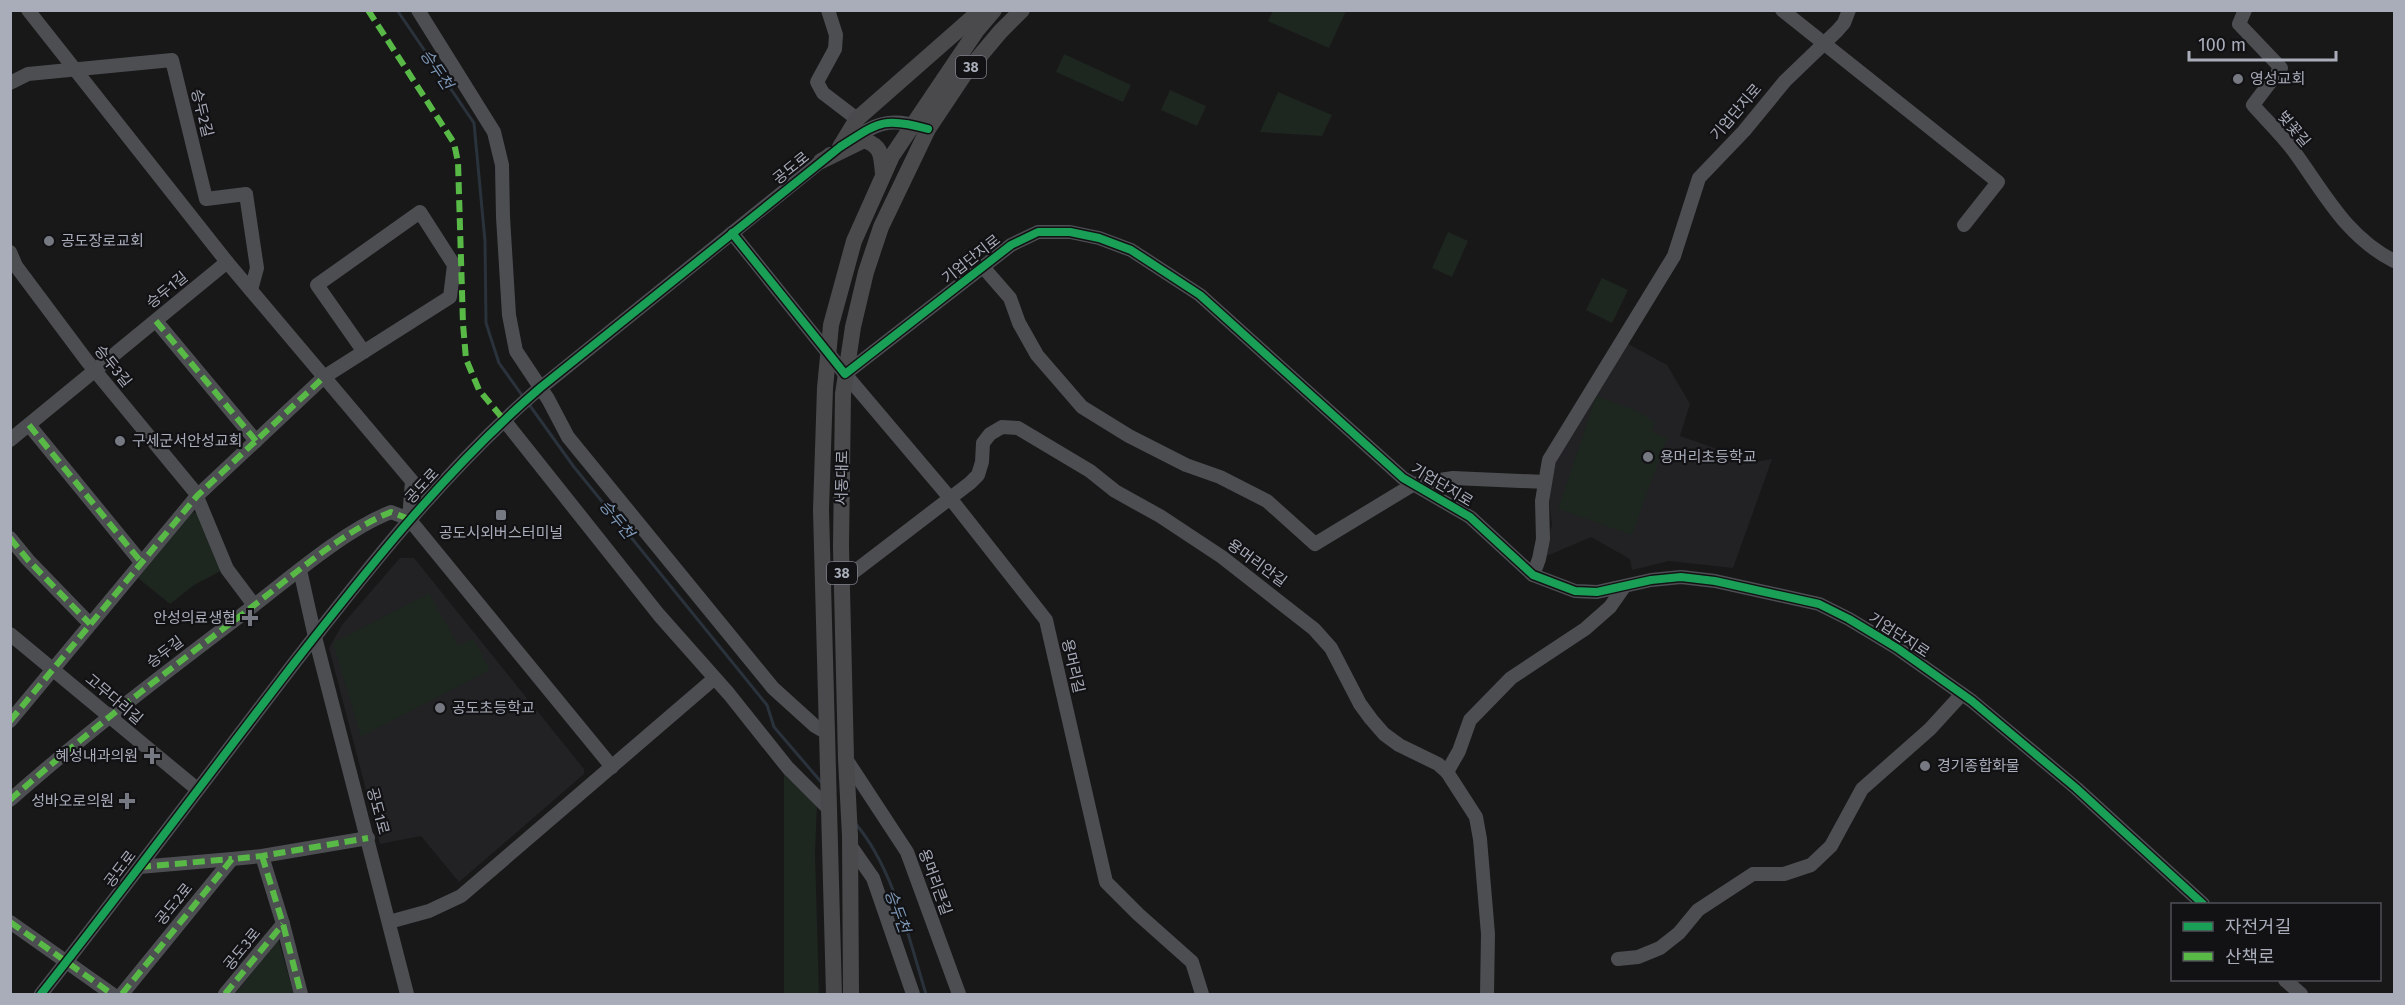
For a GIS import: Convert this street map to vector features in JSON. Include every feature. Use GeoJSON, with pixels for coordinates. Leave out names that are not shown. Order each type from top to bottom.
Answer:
{"type":"FeatureCollection","features":[{"type":"Feature","properties":{"kind":"main road"},"geometry":{"type":"LineString","coordinates":[[840,147],[857,119],[981,10]]}},
{"type":"Feature","properties":{"kind":"main road","name":"서동대로"},"geometry":{"type":"LineString","coordinates":[[834,994],[821,510],[825,388],[831,325],[854,241],[892,156],[911,124],[977,30],[994,10]]}},
{"type":"Feature","properties":{"kind":"main road","name":"서동대로"},"geometry":{"type":"LineString","coordinates":[[851,994],[850,841],[842,581],[843,394],[853,327],[866,272],[881,227],[928,129],[964,75],[1022,10]]}},
{"type":"Feature","properties":{"kind":"main road"},"geometry":{"type":"LineString","coordinates":[[821,161],[864,140],[875,144],[881,153],[884,175]]}},
{"type":"Feature","properties":{"kind":"street"},"geometry":{"type":"LineString","coordinates":[[28,10],[227,262],[412,481],[409,519]]}},
{"type":"Feature","properties":{"kind":"street"},"geometry":{"type":"LineString","coordinates":[[418,10],[494,132],[502,165],[509,315],[516,351],[537,391],[568,437],[772,688],[828,739]]}},
{"type":"Feature","properties":{"kind":"street"},"geometry":{"type":"LineString","coordinates":[[828,10],[836,35],[835,49],[817,82],[823,93],[857,119]]}},
{"type":"Feature","properties":{"kind":"street"},"geometry":{"type":"LineString","coordinates":[[1782,10],[1998,182],[1964,225]]}},
{"type":"Feature","properties":{"kind":"street","name":"기업단지로"},"geometry":{"type":"LineString","coordinates":[[1533,575],[1543,539],[1542,501],[1549,460],[1674,256],[1699,178],[1744,131],[1785,81],[1844,23],[1849,10]]}},
{"type":"Feature","properties":{"kind":"street","name":"벚꽃길"},"geometry":{"type":"LineString","coordinates":[[2245,10],[2239,24],[2281,68],[2253,105],[2292,150],[2318,189],[2353,232],[2394,261]]}},
{"type":"Feature","properties":{"kind":"street","name":"승두2길"},"geometry":{"type":"LineString","coordinates":[[10,84],[28,74],[172,60],[206,199],[246,194],[257,268],[251,290]]}},
{"type":"Feature","properties":{"kind":"street","name":"공도로"},"geometry":{"type":"LineString","coordinates":[[41,994],[197,789],[409,519],[508,416],[840,147],[873,126],[888,122],[911,124],[928,129]]}},
{"type":"Feature","properties":{"kind":"street"},"geometry":{"type":"LineString","coordinates":[[10,721],[197,496],[324,377],[364,352],[450,297],[454,265],[420,212],[318,285],[364,352]]}},
{"type":"Feature","properties":{"kind":"street","name":"기업단지로"},"geometry":{"type":"LineString","coordinates":[[845,374],[1011,245],[1038,232],[1070,232],[1131,250],[1200,296],[1394,470],[1413,484],[1470,517],[1533,575],[1575,591],[1597,592],[1651,580],[1681,577],[1715,580],[1819,604],[1897,648],[1962,694],[2076,788],[2202,903]]}},
{"type":"Feature","properties":{"kind":"street"},"geometry":{"type":"LineString","coordinates":[[732,233],[845,374]]}},
{"type":"Feature","properties":{"kind":"street","name":"승두3길"},"geometry":{"type":"LineString","coordinates":[[10,252],[16,266],[95,370],[197,496],[227,569],[254,605]]}},
{"type":"Feature","properties":{"kind":"street","name":"승두1길"},"geometry":{"type":"LineString","coordinates":[[10,440],[227,262]]}},
{"type":"Feature","properties":{"kind":"street","name":"기업단지로"},"geometry":{"type":"LineString","coordinates":[[982,267],[1010,298],[1019,324],[1037,356],[1082,407],[1129,436],[1186,465],[1220,477],[1267,501],[1315,544],[1413,484]]}},
{"type":"Feature","properties":{"kind":"street"},"geometry":{"type":"LineString","coordinates":[[156,321],[256,441]]}},
{"type":"Feature","properties":{"kind":"street","name":"용머리길"},"geometry":{"type":"LineString","coordinates":[[845,374],[950,498],[1046,620],[1106,882],[1192,962],[1202,994]]}},
{"type":"Feature","properties":{"kind":"street"},"geometry":{"type":"LineString","coordinates":[[508,416],[659,615],[729,694],[788,768],[829,805]]}},
{"type":"Feature","properties":{"kind":"street"},"geometry":{"type":"LineString","coordinates":[[29,425],[141,562]]}},
{"type":"Feature","properties":{"kind":"street","name":"용머리안길"},"geometry":{"type":"LineString","coordinates":[[842,581],[978,475],[982,462],[983,443],[990,434],[1002,428],[1017,428],[1032,436],[1204,545],[1314,629],[1331,648],[1360,704],[1384,734],[1399,745],[1438,764],[1447,772],[1476,817],[1488,934],[1487,994]]}},
{"type":"Feature","properties":{"kind":"street"},"geometry":{"type":"LineString","coordinates":[[1413,484],[1454,478],[1545,482]]}},
{"type":"Feature","properties":{"kind":"street","name":"승두길"},"geometry":{"type":"LineString","coordinates":[[10,800],[110,717],[300,570],[371,520],[390,512],[409,519]]}},
{"type":"Feature","properties":{"kind":"street","name":"공도로"},"geometry":{"type":"LineString","coordinates":[[409,519],[612,767]]}},
{"type":"Feature","properties":{"kind":"street"},"geometry":{"type":"LineString","coordinates":[[10,537],[28,560],[90,624]]}},
{"type":"Feature","properties":{"kind":"street"},"geometry":{"type":"LineString","coordinates":[[300,570],[315,637]]}},
{"type":"Feature","properties":{"kind":"street"},"geometry":{"type":"LineString","coordinates":[[1447,772],[1459,751],[1470,720],[1511,678],[1585,628],[1610,607],[1624,587]]}},
{"type":"Feature","properties":{"kind":"street","name":"고무다리길"},"geometry":{"type":"LineString","coordinates":[[10,634],[197,789]]}},
{"type":"Feature","properties":{"kind":"street","name":"공도1로"},"geometry":{"type":"LineString","coordinates":[[315,637],[407,994]]}},
{"type":"Feature","properties":{"kind":"street"},"geometry":{"type":"LineString","coordinates":[[389,922],[429,911],[461,896],[709,683]]}},
{"type":"Feature","properties":{"kind":"street"},"geometry":{"type":"LineString","coordinates":[[1618,959],[1638,957],[1660,948],[1679,933],[1698,910],[1753,874],[1784,874],[1811,865],[1831,846],[1862,789],[1930,729],[1962,694]]}},
{"type":"Feature","properties":{"kind":"street","name":"용머리큰길"},"geometry":{"type":"LineString","coordinates":[[846,765],[907,852],[958,994]]}},
{"type":"Feature","properties":{"kind":"street"},"geometry":{"type":"LineString","coordinates":[[139,867],[262,856],[368,838]]}},
{"type":"Feature","properties":{"kind":"street"},"geometry":{"type":"LineString","coordinates":[[850,841],[873,878],[913,994]]}},
{"type":"Feature","properties":{"kind":"street"},"geometry":{"type":"LineString","coordinates":[[262,856],[301,994]]}},
{"type":"Feature","properties":{"kind":"street","name":"공도2로"},"geometry":{"type":"LineString","coordinates":[[122,994],[232,859]]}},
{"type":"Feature","properties":{"kind":"street"},"geometry":{"type":"LineString","coordinates":[[10,922],[112,994]]}},
{"type":"Feature","properties":{"kind":"street","name":"공도3로"},"geometry":{"type":"LineString","coordinates":[[225,994],[283,924]]}},
{"type":"Feature","properties":{"kind":"street"},"geometry":{"type":"LineString","coordinates":[[2286,981],[2301,994]]}},
{"type":"Feature","properties":{"kind":"shaded area"},"geometry":{"type":"Polygon","coordinates":[[[1273,10],[1346,11],[1329,48],[1268,21],[1273,10]]]}},
{"type":"Feature","properties":{"kind":"shaded area"},"geometry":{"type":"Polygon","coordinates":[[[1064,54],[1131,85],[1123,102],[1056,72],[1064,54]]]}},
{"type":"Feature","properties":{"kind":"shaded area"},"geometry":{"type":"Polygon","coordinates":[[[1170,90],[1206,106],[1197,126],[1161,110],[1170,90]]]}},
{"type":"Feature","properties":{"kind":"shaded area"},"geometry":{"type":"Polygon","coordinates":[[[1278,92],[1332,115],[1322,136],[1260,132],[1278,92]]]}},
{"type":"Feature","properties":{"kind":"shaded area"},"geometry":{"type":"Polygon","coordinates":[[[1448,232],[1468,241],[1452,277],[1432,268],[1448,232]]]}},
{"type":"Feature","properties":{"kind":"shaded area"},"geometry":{"type":"Polygon","coordinates":[[[1602,278],[1628,290],[1612,323],[1586,310],[1602,278]]]}},
{"type":"Feature","properties":{"kind":"shaded area","name":"용머리초등학교"},"geometry":{"type":"Polygon","coordinates":[[[1623,341],[1667,365],[1690,404],[1680,436],[1755,462],[1772,459],[1733,568],[1669,561],[1632,570],[1630,559],[1591,537],[1542,558],[1552,525],[1549,500],[1557,455],[1623,341]]]}},
{"type":"Feature","properties":{"kind":"shaded area"},"geometry":{"type":"Polygon","coordinates":[[[1596,396],[1635,410],[1655,422],[1652,432],[1667,438],[1632,535],[1558,509],[1596,396]]]}},
{"type":"Feature","properties":{"kind":"shaded area"},"geometry":{"type":"Polygon","coordinates":[[[190,512],[198,513],[221,571],[194,585],[170,604],[138,578],[190,512]]]}},
{"type":"Feature","properties":{"kind":"shaded area","name":"공도초등학교"},"geometry":{"type":"Polygon","coordinates":[[[400,558],[414,558],[584,769],[584,774],[459,882],[421,836],[380,844],[329,648],[342,625],[400,558]]]}},
{"type":"Feature","properties":{"kind":"shaded area"},"geometry":{"type":"Polygon","coordinates":[[[429,593],[458,645],[473,638],[490,670],[361,737],[333,643],[429,593]]]}},
{"type":"Feature","properties":{"kind":"shaded area"},"geometry":{"type":"Polygon","coordinates":[[[784,774],[817,805],[815,853],[819,994],[784,994],[784,774]]]}},
{"type":"Feature","properties":{"kind":"shaded area"},"geometry":{"type":"Polygon","coordinates":[[[278,939],[294,994],[235,994],[278,939]]]}},
{"type":"Feature","properties":{"kind":"waterway","name":"승두천"},"geometry":{"type":"LineString","coordinates":[[397,10],[474,123],[485,241],[486,323],[499,363],[524,398]]}},
{"type":"Feature","properties":{"kind":"waterway","name":"승두천"},"geometry":{"type":"LineString","coordinates":[[528,403],[574,467],[767,705],[774,727],[822,783]]}},
{"type":"Feature","properties":{"kind":"waterway","name":"승두천"},"geometry":{"type":"LineString","coordinates":[[855,823],[880,861],[890,882],[926,994]]}},
{"type":"Feature","properties":{"kind":"marked path"},"geometry":{"type":"LineString","coordinates":[[368,10],[454,143],[458,162],[466,359],[479,390],[504,420]]}},
{"type":"Feature","properties":{"kind":"marked path"},"geometry":{"type":"LineString","coordinates":[[156,321],[256,441]]}},
{"type":"Feature","properties":{"kind":"marked path"},"geometry":{"type":"LineString","coordinates":[[10,721],[197,496],[324,377]]}},
{"type":"Feature","properties":{"kind":"marked path"},"geometry":{"type":"LineString","coordinates":[[29,425],[141,562]]}},
{"type":"Feature","properties":{"kind":"marked path"},"geometry":{"type":"LineString","coordinates":[[10,800],[129,701],[337,542],[391,512],[409,519]]}},
{"type":"Feature","properties":{"kind":"marked path"},"geometry":{"type":"LineString","coordinates":[[10,538],[28,560],[90,624]]}},
{"type":"Feature","properties":{"kind":"marked path"},"geometry":{"type":"LineString","coordinates":[[122,994],[232,859],[368,838]]}},
{"type":"Feature","properties":{"kind":"marked path"},"geometry":{"type":"LineString","coordinates":[[262,856],[301,994]]}},
{"type":"Feature","properties":{"kind":"marked path"},"geometry":{"type":"LineString","coordinates":[[139,867],[232,859]]}},
{"type":"Feature","properties":{"kind":"marked path"},"geometry":{"type":"LineString","coordinates":[[10,922],[112,994]]}},
{"type":"Feature","properties":{"kind":"marked path"},"geometry":{"type":"LineString","coordinates":[[225,994],[283,924]]}},
{"type":"Feature","properties":{"kind":"cycle path"},"geometry":{"type":"LineString","coordinates":[[41,994],[352,590],[411,519],[473,451],[540,388],[840,147],[863,132],[881,124],[900,123],[928,129]]}},
{"type":"Feature","properties":{"kind":"cycle path"},"geometry":{"type":"LineString","coordinates":[[732,233],[845,374],[1011,245],[1038,232],[1070,232],[1099,238],[1131,250],[1200,295],[1403,478],[1470,517],[1533,575],[1575,591],[1597,592],[1651,580],[1681,577],[1715,581],[1819,604],[1897,648],[1972,701],[2076,788],[2202,903]]}},
{"type":"Feature","properties":{"kind":"place","name":"영성교회"},"geometry":{"type":"Point","coordinates":[2238,79]}},
{"type":"Feature","properties":{"kind":"place","name":"공도장로교회"},"geometry":{"type":"Point","coordinates":[49,241]}},
{"type":"Feature","properties":{"kind":"place","name":"구세군서안성교회"},"geometry":{"type":"Point","coordinates":[120,441]}},
{"type":"Feature","properties":{"kind":"place","name":"용머리초등학교"},"geometry":{"type":"Point","coordinates":[1648,457]}},
{"type":"Feature","properties":{"kind":"place","name":"공도시외버스터미널"},"geometry":{"type":"Point","coordinates":[501,515]}},
{"type":"Feature","properties":{"kind":"place","name":"안성의료생협"},"geometry":{"type":"Point","coordinates":[250,618]}},
{"type":"Feature","properties":{"kind":"place","name":"공도초등학교"},"geometry":{"type":"Point","coordinates":[440,708]}},
{"type":"Feature","properties":{"kind":"place","name":"혜성내과의원"},"geometry":{"type":"Point","coordinates":[152,756]}},
{"type":"Feature","properties":{"kind":"place","name":"경기종합화물"},"geometry":{"type":"Point","coordinates":[1925,766]}},
{"type":"Feature","properties":{"kind":"place","name":"성바오로의원"},"geometry":{"type":"Point","coordinates":[127,801]}}]}
